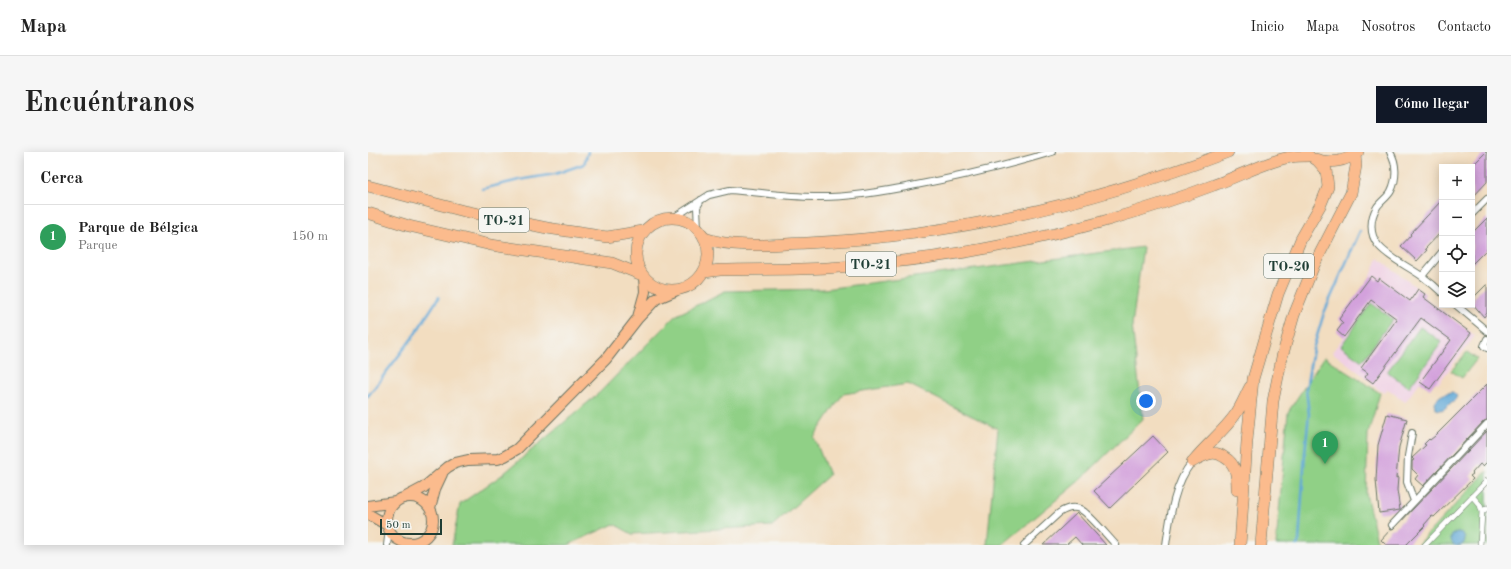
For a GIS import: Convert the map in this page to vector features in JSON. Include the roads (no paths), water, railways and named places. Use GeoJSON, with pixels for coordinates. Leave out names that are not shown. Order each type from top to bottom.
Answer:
{"type":"FeatureCollection","features":[{"type":"Feature","properties":{"kind":"highway","name":"TO-21"},"geometry":{"type":"LineString","coordinates":[[368,186],[452,208],[547,228],[607,237],[643,231],[656,221],[673,218],[682,219],[691,223],[701,234],[731,244],[780,244],[885,237],[955,228],[1028,214],[1094,197],[1172,173],[1228,152]]}},
{"type":"Feature","properties":{"kind":"highway","name":"TO-20"},"geometry":{"type":"LineString","coordinates":[[1310,156],[1327,162],[1337,162],[1347,159],[1357,153]]}},
{"type":"Feature","properties":{"kind":"highway","name":"TO-20"},"geometry":{"type":"LineString","coordinates":[[1261,545],[1273,401],[1282,357],[1294,315],[1314,265],[1351,193],[1357,153]]}},
{"type":"Feature","properties":{"kind":"highway","name":"TO-21"},"geometry":{"type":"LineString","coordinates":[[368,213],[409,226],[491,245],[612,263],[643,276],[650,284],[658,288],[675,290],[687,288],[704,272],[720,270],[826,268],[883,263],[947,255],[1008,245],[1151,208],[1292,156],[1310,156]]}},
{"type":"Feature","properties":{"kind":"highway","name":"TO-20"},"geometry":{"type":"LineString","coordinates":[[1240,543],[1246,441],[1253,379],[1278,294],[1301,239],[1323,200],[1328,187],[1326,170],[1310,156]]}},
{"type":"Feature","properties":{"kind":"highway"},"geometry":{"type":"LineString","coordinates":[[643,231],[638,239],[635,257],[637,267],[643,276]]}},
{"type":"Feature","properties":{"kind":"highway"},"geometry":{"type":"LineString","coordinates":[[701,234],[708,252],[704,272]]}},
{"type":"Feature","properties":{"kind":"highway"},"geometry":{"type":"LineString","coordinates":[[1192,462],[1205,446],[1225,428],[1236,414],[1253,379]]}},
{"type":"Feature","properties":{"kind":"highway"},"geometry":{"type":"LineString","coordinates":[[1192,462],[1208,454],[1214,453],[1220,454],[1232,462],[1236,470],[1236,514],[1240,543]]}},
{"type":"Feature","properties":{"kind":"main road"},"geometry":{"type":"LineString","coordinates":[[638,318],[644,292],[643,276]]}},
{"type":"Feature","properties":{"kind":"main road"},"geometry":{"type":"LineString","coordinates":[[388,527],[387,516],[390,509],[400,500],[423,488],[448,467],[462,461],[498,459],[517,449],[606,359],[638,318],[656,299],[675,290]]}},
{"type":"Feature","properties":{"kind":"main road"},"geometry":{"type":"LineString","coordinates":[[430,508],[435,489],[442,472]]}},
{"type":"Feature","properties":{"kind":"main road"},"geometry":{"type":"LineString","coordinates":[[368,506],[400,500],[419,499],[430,508],[434,522],[429,540],[410,544],[404,543],[395,538],[388,527],[368,514]]}},
{"type":"Feature","properties":{"kind":"street"},"geometry":{"type":"LineString","coordinates":[[673,218],[709,195],[730,190],[814,197],[892,190],[1014,164],[1052,152]]}},
{"type":"Feature","properties":{"kind":"street"},"geometry":{"type":"LineString","coordinates":[[1390,152],[1396,166],[1393,185],[1391,191],[1374,213],[1371,228],[1377,244],[1380,247],[1403,265],[1422,276],[1439,290]]}},
{"type":"Feature","properties":{"kind":"street"},"geometry":{"type":"LineString","coordinates":[[701,234],[697,207],[702,199]]}},
{"type":"Feature","properties":{"kind":"street"},"geometry":{"type":"LineString","coordinates":[[1475,211],[1487,199]]}},
{"type":"Feature","properties":{"kind":"street"},"geometry":{"type":"LineString","coordinates":[[1422,276],[1439,256]]}},
{"type":"Feature","properties":{"kind":"street"},"geometry":{"type":"LineString","coordinates":[[1460,308],[1487,331]]}},
{"type":"Feature","properties":{"kind":"street"},"geometry":{"type":"LineString","coordinates":[[1487,339],[1484,346],[1487,348]]}},
{"type":"Feature","properties":{"kind":"street"},"geometry":{"type":"LineString","coordinates":[[1392,525],[1487,424]]}},
{"type":"Feature","properties":{"kind":"street"},"geometry":{"type":"LineString","coordinates":[[1412,433],[1408,456],[1407,482],[1414,501]]}},
{"type":"Feature","properties":{"kind":"street"},"geometry":{"type":"LineString","coordinates":[[1166,545],[1175,496],[1182,477],[1192,462]]}},
{"type":"Feature","properties":{"kind":"street"},"geometry":{"type":"LineString","coordinates":[[1425,545],[1487,480]]}},
{"type":"Feature","properties":{"kind":"street"},"geometry":{"type":"LineString","coordinates":[[1472,496],[1480,505],[1482,512],[1480,545]]}},
{"type":"Feature","properties":{"kind":"street"},"geometry":{"type":"LineString","coordinates":[[1024,545],[1059,513],[1076,508],[1083,511],[1116,545]]}},
{"type":"Feature","properties":{"kind":"street"},"geometry":{"type":"LineString","coordinates":[[1482,512],[1487,508]]}},
{"type":"Feature","properties":{"kind":"street"},"geometry":{"type":"LineString","coordinates":[[388,527],[388,545]]}},
{"type":"Feature","properties":{"kind":"water"},"geometry":{"type":"Polygon","coordinates":[[[1453,392],[1457,396],[1455,400],[1442,410],[1436,409],[1435,402],[1440,396],[1453,392]]]}},
{"type":"Feature","properties":{"kind":"water"},"geometry":{"type":"Polygon","coordinates":[[[1458,532],[1463,534],[1465,539],[1463,544],[1458,546],[1453,544],[1451,539],[1453,534],[1458,532]]]}},
{"type":"Feature","properties":{"kind":"waterway"},"geometry":{"type":"LineString","coordinates":[[482,189],[519,180],[555,174],[584,164],[588,152]]}},
{"type":"Feature","properties":{"kind":"waterway"},"geometry":{"type":"LineString","coordinates":[[1297,545],[1299,541],[1309,414],[1306,389],[1313,349],[1324,313],[1360,231]]}},
{"type":"Feature","properties":{"kind":"waterway"},"geometry":{"type":"LineString","coordinates":[[368,396],[413,337],[439,297]]}},
{"type":"Feature","properties":{"kind":"place","name":"Parque de Bélgica"},"geometry":{"type":"Point","coordinates":[1325,464]}}]}
